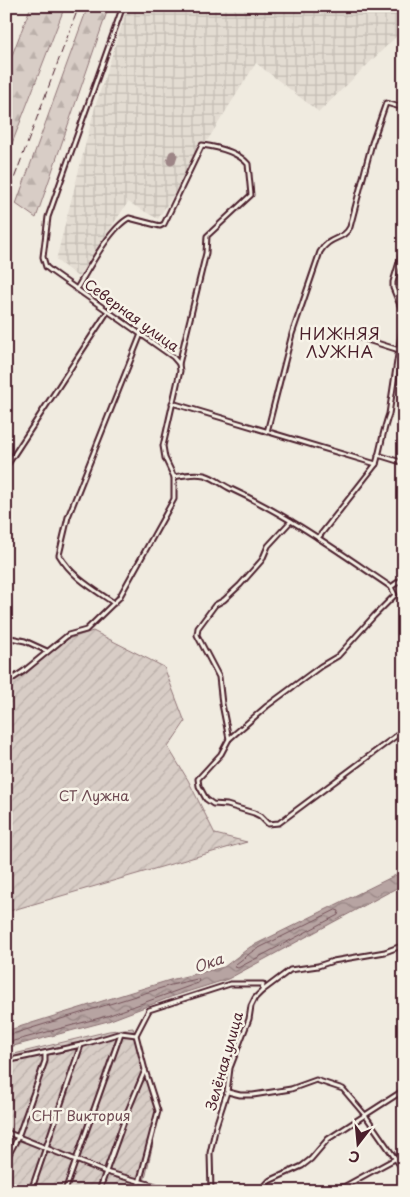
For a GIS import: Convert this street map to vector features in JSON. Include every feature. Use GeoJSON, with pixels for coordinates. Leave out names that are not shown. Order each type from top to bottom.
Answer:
{"type":"FeatureCollection","features":[{"type":"Feature","properties":{"kind":"street","name":"Северная улица"},"geometry":{"type":"LineString","coordinates":[[6,682],[24,671],[68,635],[86,630],[114,603],[124,590],[174,499],[174,477],[165,458],[163,446],[180,371],[179,364],[173,357],[46,267],[42,257],[48,217],[123,6]]}},
{"type":"Feature","properties":{"kind":"street"},"geometry":{"type":"LineString","coordinates":[[267,432],[292,334],[320,252],[325,244],[346,234],[350,226],[364,171],[386,103],[404,108]]}},
{"type":"Feature","properties":{"kind":"street"},"geometry":{"type":"LineString","coordinates":[[76,288],[109,238],[123,221],[129,218],[160,226],[164,224],[202,145],[222,149],[245,160],[248,164],[251,195],[207,236],[206,253],[179,364]]}},
{"type":"Feature","properties":{"kind":"street"},"geometry":{"type":"LineString","coordinates":[[318,538],[376,464],[389,414],[404,314],[393,282],[404,246]]}},
{"type":"Feature","properties":{"kind":"street"},"geometry":{"type":"LineString","coordinates":[[6,467],[108,311]]}},
{"type":"Feature","properties":{"kind":"street"},"geometry":{"type":"LineString","coordinates":[[345,332],[399,350]]}},
{"type":"Feature","properties":{"kind":"street"},"geometry":{"type":"LineString","coordinates":[[114,603],[76,577],[67,568],[59,554],[68,517],[141,334]]}},
{"type":"Feature","properties":{"kind":"street"},"geometry":{"type":"LineString","coordinates":[[172,403],[376,464]]}},
{"type":"Feature","properties":{"kind":"street"},"geometry":{"type":"LineString","coordinates":[[378,455],[404,464]]}},
{"type":"Feature","properties":{"kind":"street"},"geometry":{"type":"LineString","coordinates":[[174,477],[195,474],[207,475],[222,485],[259,501],[318,538],[391,587],[395,592],[394,598],[374,616],[338,656],[286,691],[229,740],[221,754],[199,776],[199,786],[206,799],[213,804],[227,805],[254,813],[268,824],[280,823],[404,730]]}},
{"type":"Feature","properties":{"kind":"street"},"geometry":{"type":"LineString","coordinates":[[229,740],[219,676],[197,635],[198,628],[215,605],[224,600],[251,573],[262,560],[268,546],[291,521]]}},
{"type":"Feature","properties":{"kind":"street"},"geometry":{"type":"LineString","coordinates":[[391,587],[404,578]]}},
{"type":"Feature","properties":{"kind":"street"},"geometry":{"type":"LineString","coordinates":[[6,638],[25,641],[47,652]]}},
{"type":"Feature","properties":{"kind":"street"},"geometry":{"type":"LineString","coordinates":[[262,991],[290,970],[318,966],[333,960],[385,952],[404,945]]}},
{"type":"Feature","properties":{"kind":"street"},"geometry":{"type":"LineString","coordinates":[[136,1191],[158,1111],[136,1034],[149,1010],[230,984],[263,984],[262,991]]}},
{"type":"Feature","properties":{"kind":"street","name":"Зелёная улица"},"geometry":{"type":"LineString","coordinates":[[211,1191],[210,1153],[216,1126],[228,1092],[230,1068],[250,1018],[251,1006],[255,998],[262,991]]}},
{"type":"Feature","properties":{"kind":"street"},"geometry":{"type":"LineString","coordinates":[[6,1075],[8,1061],[81,1045],[121,1033],[136,1034]]}},
{"type":"Feature","properties":{"kind":"street"},"geometry":{"type":"LineString","coordinates":[[65,1191],[121,1033]]}},
{"type":"Feature","properties":{"kind":"street"},"geometry":{"type":"LineString","coordinates":[[31,1191],[81,1045]]}},
{"type":"Feature","properties":{"kind":"street"},"geometry":{"type":"LineString","coordinates":[[6,1160],[18,1137],[45,1061],[45,1053]]}},
{"type":"Feature","properties":{"kind":"street"},"geometry":{"type":"LineString","coordinates":[[99,1191],[145,1070]]}},
{"type":"Feature","properties":{"kind":"street"},"geometry":{"type":"LineString","coordinates":[[228,1092],[240,1095],[253,1095],[291,1089],[319,1080],[343,1089],[365,1115],[404,1171]]}},
{"type":"Feature","properties":{"kind":"street"},"geometry":{"type":"LineString","coordinates":[[260,1190],[270,1180],[302,1166],[311,1159],[328,1139],[404,1090]]}},
{"type":"Feature","properties":{"kind":"street"},"geometry":{"type":"LineString","coordinates":[[6,1132],[106,1172],[174,1191]]}},
{"type":"Feature","properties":{"kind":"street"},"geometry":{"type":"LineString","coordinates":[[336,1191],[404,1154]]}},
{"type":"Feature","properties":{"kind":"shaded area"},"geometry":{"type":"Polygon","coordinates":[[[128,6],[404,6],[404,29],[319,112],[256,63],[158,219],[128,202],[78,277],[56,260],[95,107],[128,6]]]}},
{"type":"Feature","properties":{"kind":"green space"},"geometry":{"type":"Polygon","coordinates":[[[31,6],[65,6],[6,159],[6,71],[31,6]]]}},
{"type":"Feature","properties":{"kind":"green space"},"geometry":{"type":"Polygon","coordinates":[[[88,6],[109,6],[36,218],[16,204],[88,6]]]}},
{"type":"Feature","properties":{"kind":"green space","name":"СТ Лужна"},"geometry":{"type":"Polygon","coordinates":[[[93,631],[164,667],[185,722],[168,747],[188,780],[215,834],[247,842],[6,912],[6,686],[68,639],[93,631]]]}},
{"type":"Feature","properties":{"kind":"green space","name":"СНТ Виктория"},"geometry":{"type":"Polygon","coordinates":[[[133,1028],[160,1111],[146,1175],[140,1191],[6,1191],[6,1056],[109,1031],[133,1028]]]}},
{"type":"Feature","properties":{"kind":"water"},"geometry":{"type":"Polygon","coordinates":[[[404,871],[404,884],[228,979],[171,997],[108,1021],[6,1048],[6,1031],[170,980],[224,967],[250,947],[404,871]]]}},
{"type":"Feature","properties":{"kind":"taxiway"},"geometry":{"type":"LineString","coordinates":[[171,161],[173,155]]}},
{"type":"Feature","properties":{"kind":"railway"},"geometry":{"type":"LineString","coordinates":[[6,200],[79,6]]}},
{"type":"Feature","properties":{"kind":"district","name":"НИЖНЯЯ ЛУЖНА"},"geometry":{"type":"Point","coordinates":[340,342]}},
{"type":"Feature","properties":{"kind":"water label","name":"Ока"},"geometry":{"type":"Point","coordinates":[208,962]}}]}
